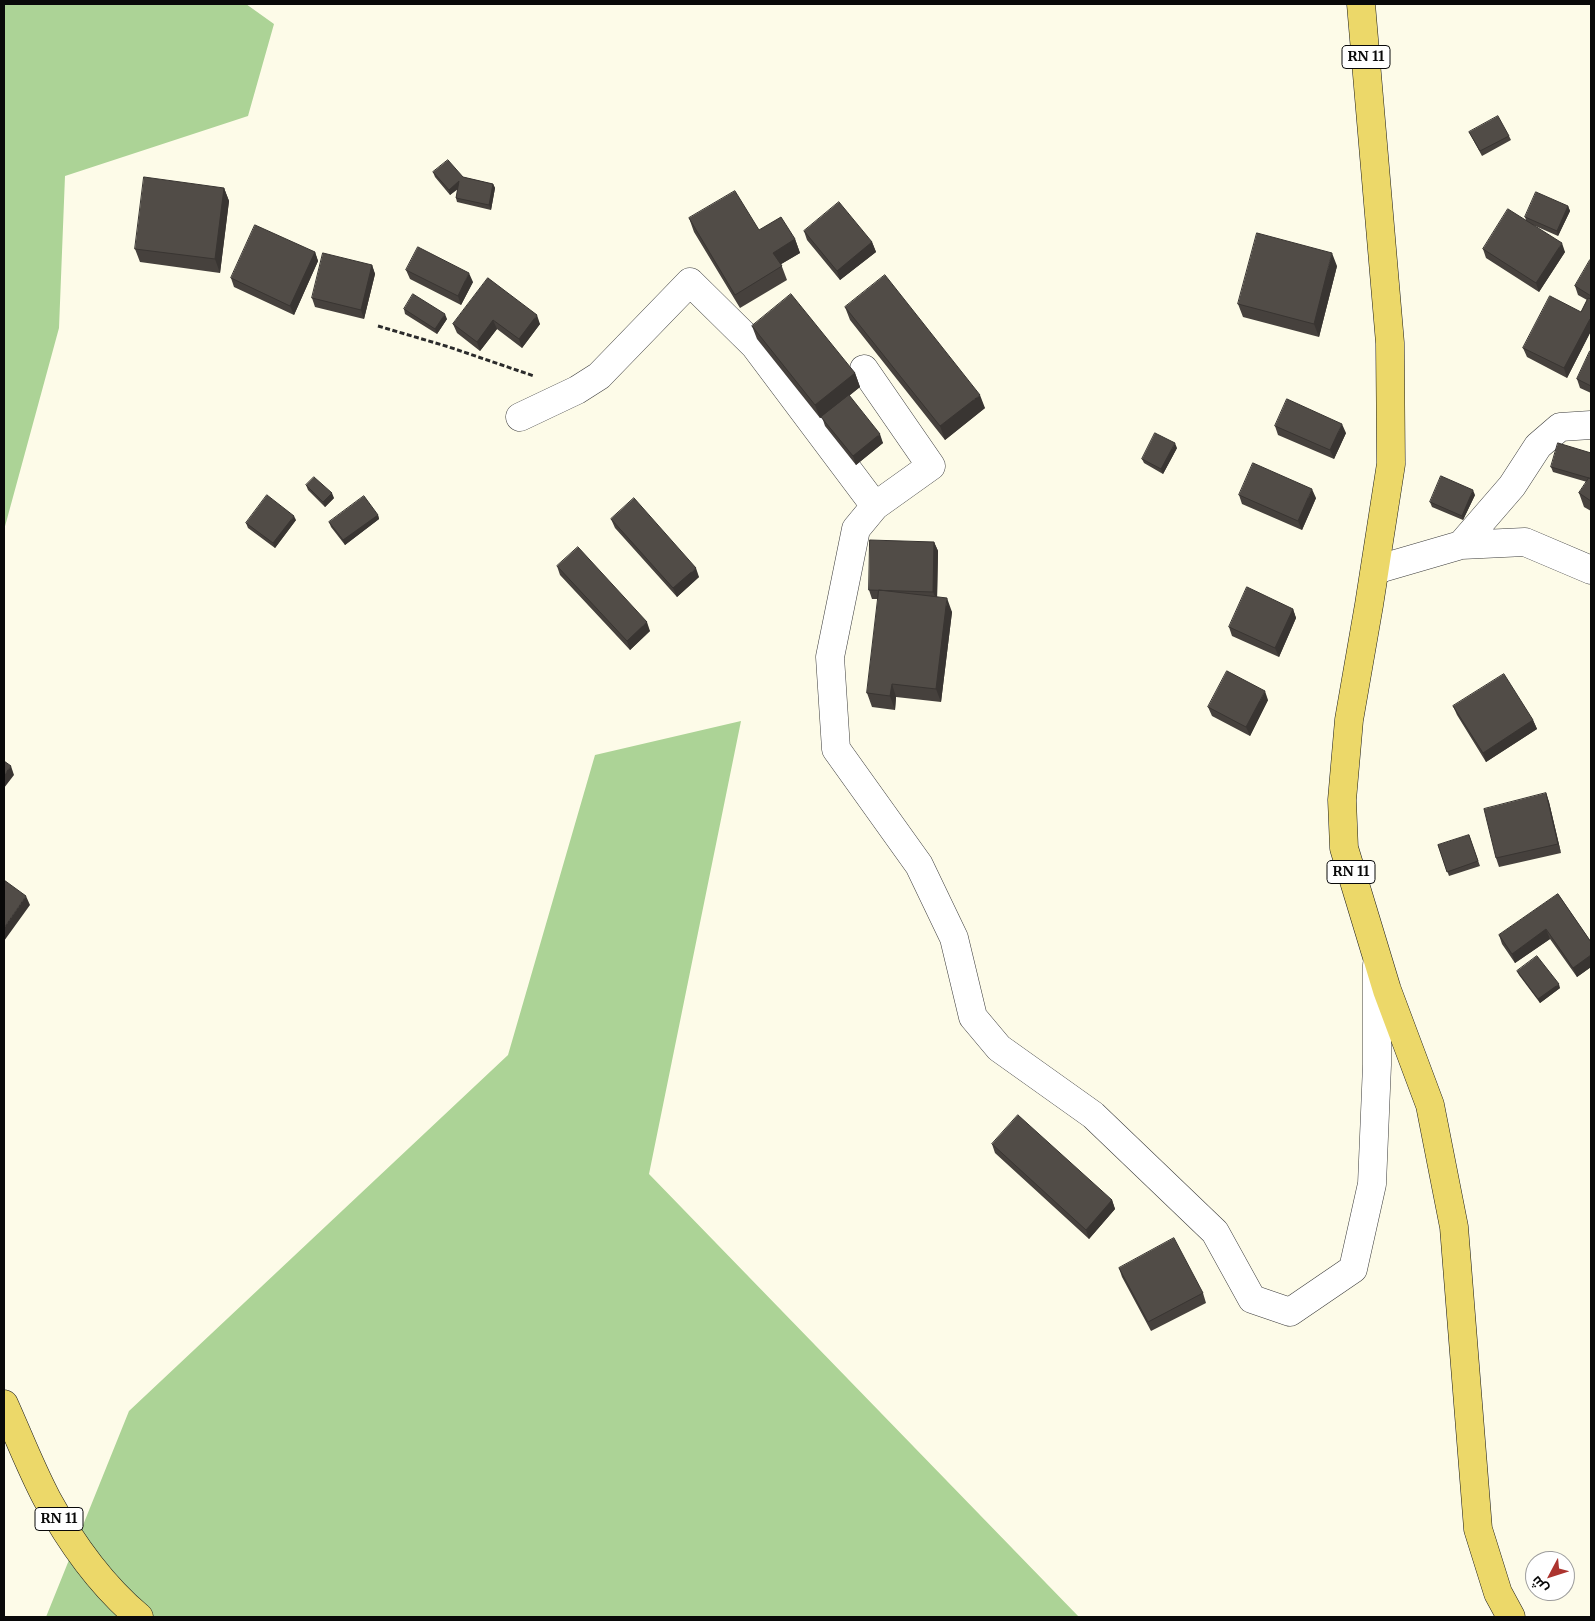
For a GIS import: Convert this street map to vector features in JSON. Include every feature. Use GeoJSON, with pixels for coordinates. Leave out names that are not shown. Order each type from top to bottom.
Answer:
{"type":"FeatureCollection","features":[{"type":"Feature","properties":{"kind":"main road","name":"RN 11"},"geometry":{"type":"LineString","coordinates":[[1361,4],[1390,343],[1391,464],[1349,720],[1342,800],[1344,848],[1387,990],[1430,1105],[1454,1228],[1478,1529],[1498,1593],[1511,1617]]}},
{"type":"Feature","properties":{"kind":"main road","name":"RN 11"},"geometry":{"type":"LineString","coordinates":[[4,1404],[46,1498],[73,1543],[122,1602],[139,1617]]}},
{"type":"Feature","properties":{"kind":"street"},"geometry":{"type":"LineString","coordinates":[[520,417],[577,390],[599,376],[690,282],[755,346],[875,506]]}},
{"type":"Feature","properties":{"kind":"street"},"geometry":{"type":"LineString","coordinates":[[864,369],[931,466],[875,506],[856,528],[830,657],[836,749],[919,865],[954,938],[973,1017],[999,1048],[1093,1115],[1215,1232],[1252,1298],[1290,1312],[1353,1269],[1372,1184],[1377,1065],[1377,959]]}},
{"type":"Feature","properties":{"kind":"street"},"geometry":{"type":"LineString","coordinates":[[1462,545],[1512,486],[1538,446],[1560,427],[1591,425]]}},
{"type":"Feature","properties":{"kind":"street"},"geometry":{"type":"LineString","coordinates":[[1374,570],[1462,545],[1525,542],[1591,570]]}},
{"type":"Feature","properties":{"kind":"path"},"geometry":{"type":"LineString","coordinates":[[378,326],[577,390]]}},
{"type":"Feature","properties":{"kind":"green space"},"geometry":{"type":"Polygon","coordinates":[[[4,4],[246,4],[274,24],[248,116],[65,176],[59,328],[4,530],[4,4]]]}},
{"type":"Feature","properties":{"kind":"green space"},"geometry":{"type":"Polygon","coordinates":[[[741,721],[649,1174],[1079,1617],[46,1617],[129,1411],[508,1055],[595,755],[741,721]]]}},
{"type":"Feature","properties":{"kind":"building"},"geometry":{"type":"Polygon","coordinates":[[[1498,116],[1509,136],[1480,151],[1469,132],[1498,116]]]}},
{"type":"Feature","properties":{"kind":"building"},"geometry":{"type":"Polygon","coordinates":[[[448,160],[463,177],[493,184],[489,205],[456,198],[459,181],[449,190],[433,172],[448,160]]]}},
{"type":"Feature","properties":{"kind":"building"},"geometry":{"type":"Polygon","coordinates":[[[144,177],[224,188],[215,259],[135,249],[144,177]]]}},
{"type":"Feature","properties":{"kind":"building"},"geometry":{"type":"Polygon","coordinates":[[[735,191],[759,230],[781,217],[795,239],[773,253],[782,266],[735,295],[689,218],[735,191]]]}},
{"type":"Feature","properties":{"kind":"building"},"geometry":{"type":"Polygon","coordinates":[[[1536,192],[1568,206],[1557,231],[1525,217],[1536,192]]]}},
{"type":"Feature","properties":{"kind":"building"},"geometry":{"type":"Polygon","coordinates":[[[839,202],[872,242],[837,271],[804,231],[839,202]]]}},
{"type":"Feature","properties":{"kind":"building"},"geometry":{"type":"Polygon","coordinates":[[[1508,209],[1562,243],[1536,283],[1483,249],[1508,209]]]}},
{"type":"Feature","properties":{"kind":"building"},"geometry":{"type":"Polygon","coordinates":[[[255,225],[315,252],[290,306],[231,278],[255,225]]]}},
{"type":"Feature","properties":{"kind":"building"},"geometry":{"type":"Polygon","coordinates":[[[1257,233],[1332,253],[1314,324],[1238,304],[1257,233]]]}},
{"type":"Feature","properties":{"kind":"building"},"geometry":{"type":"Polygon","coordinates":[[[418,247],[469,273],[458,296],[406,270],[418,247]]]}},
{"type":"Feature","properties":{"kind":"building"},"geometry":{"type":"Polygon","coordinates":[[[323,253],[372,265],[361,310],[312,298],[323,253]]]}},
{"type":"Feature","properties":{"kind":"building"},"geometry":{"type":"Polygon","coordinates":[[[1591,261],[1591,296],[1575,286],[1591,261]]]}},
{"type":"Feature","properties":{"kind":"building"},"geometry":{"type":"Polygon","coordinates":[[[885,275],[980,395],[940,426],[845,307],[885,275]]]}},
{"type":"Feature","properties":{"kind":"building"},"geometry":{"type":"Polygon","coordinates":[[[488,278],[537,315],[519,339],[493,320],[477,342],[453,324],[488,278]]]}},
{"type":"Feature","properties":{"kind":"building"},"geometry":{"type":"Polygon","coordinates":[[[413,294],[445,314],[435,329],[404,309],[413,294]]]}},
{"type":"Feature","properties":{"kind":"building"},"geometry":{"type":"Polygon","coordinates":[[[791,294],[855,373],[815,405],[752,326],[791,294]]]}},
{"type":"Feature","properties":{"kind":"building"},"geometry":{"type":"Polygon","coordinates":[[[1550,296],[1581,312],[1588,298],[1591,299],[1591,319],[1564,368],[1523,348],[1550,296]]]}},
{"type":"Feature","properties":{"kind":"building"},"geometry":{"type":"Polygon","coordinates":[[[1591,351],[1591,386],[1577,379],[1591,351]]]}},
{"type":"Feature","properties":{"kind":"building"},"geometry":{"type":"Polygon","coordinates":[[[849,395],[880,434],[853,456],[821,417],[849,395]]]}},
{"type":"Feature","properties":{"kind":"building"},"geometry":{"type":"Polygon","coordinates":[[[1287,399],[1342,424],[1330,450],[1275,426],[1287,399]]]}},
{"type":"Feature","properties":{"kind":"building"},"geometry":{"type":"Polygon","coordinates":[[[1155,433],[1175,443],[1161,469],[1142,459],[1155,433]]]}},
{"type":"Feature","properties":{"kind":"building"},"geometry":{"type":"Polygon","coordinates":[[[1558,443],[1591,453],[1591,479],[1551,467],[1558,443]]]}},
{"type":"Feature","properties":{"kind":"building"},"geometry":{"type":"Polygon","coordinates":[[[1253,463],[1312,489],[1298,521],[1239,495],[1253,463]]]}},
{"type":"Feature","properties":{"kind":"building"},"geometry":{"type":"Polygon","coordinates":[[[1441,476],[1473,490],[1462,516],[1430,502],[1441,476]]]}},
{"type":"Feature","properties":{"kind":"building"},"geometry":{"type":"Polygon","coordinates":[[[314,477],[332,493],[323,502],[306,485],[314,477]]]}},
{"type":"Feature","properties":{"kind":"building"},"geometry":{"type":"Polygon","coordinates":[[[1589,478],[1591,479],[1591,501],[1579,493],[1589,478]]]}},
{"type":"Feature","properties":{"kind":"building"},"geometry":{"type":"Polygon","coordinates":[[[267,495],[294,516],[273,543],[246,523],[267,495]]]}},
{"type":"Feature","properties":{"kind":"building"},"geometry":{"type":"Polygon","coordinates":[[[364,496],[378,515],[343,540],[329,522],[364,496]]]}},
{"type":"Feature","properties":{"kind":"building"},"geometry":{"type":"Polygon","coordinates":[[[634,498],[696,568],[673,588],[611,519],[634,498]]]}},
{"type":"Feature","properties":{"kind":"building"},"geometry":{"type":"Polygon","coordinates":[[[870,540],[934,542],[933,592],[869,590],[870,540]]]}},
{"type":"Feature","properties":{"kind":"building"},"geometry":{"type":"Polygon","coordinates":[[[578,547],[647,622],[627,641],[557,566],[578,547]]]}},
{"type":"Feature","properties":{"kind":"building"},"geometry":{"type":"Polygon","coordinates":[[[1247,587],[1293,609],[1275,648],[1229,627],[1247,587]]]}},
{"type":"Feature","properties":{"kind":"building"},"geometry":{"type":"Polygon","coordinates":[[[879,590],[947,598],[936,689],[892,684],[890,696],[867,693],[879,590]]]}},
{"type":"Feature","properties":{"kind":"building"},"geometry":{"type":"Polygon","coordinates":[[[1227,671],[1265,691],[1246,727],[1208,707],[1227,671]]]}},
{"type":"Feature","properties":{"kind":"building"},"geometry":{"type":"Polygon","coordinates":[[[1504,674],[1533,720],[1483,753],[1453,706],[1504,674]]]}},
{"type":"Feature","properties":{"kind":"building"},"geometry":{"type":"Polygon","coordinates":[[[4,761],[11,766],[4,775],[4,761]]]}},
{"type":"Feature","properties":{"kind":"building"},"geometry":{"type":"Polygon","coordinates":[[[1546,793],[1558,844],[1496,858],[1484,809],[1546,793]]]}},
{"type":"Feature","properties":{"kind":"building"},"geometry":{"type":"Polygon","coordinates":[[[1469,835],[1478,861],[1447,872],[1438,845],[1469,835]]]}},
{"type":"Feature","properties":{"kind":"building"},"geometry":{"type":"Polygon","coordinates":[[[4,880],[26,896],[4,928],[4,880]]]}},
{"type":"Feature","properties":{"kind":"building"},"geometry":{"type":"Polygon","coordinates":[[[1558,894],[1591,942],[1591,955],[1573,968],[1546,929],[1512,954],[1499,935],[1558,894]]]}},
{"type":"Feature","properties":{"kind":"building"},"geometry":{"type":"Polygon","coordinates":[[[1537,956],[1559,984],[1538,999],[1517,971],[1537,956]]]}},
{"type":"Feature","properties":{"kind":"building"},"geometry":{"type":"Polygon","coordinates":[[[1018,1115],[1112,1200],[1086,1230],[992,1144],[1018,1115]]]}},
{"type":"Feature","properties":{"kind":"building"},"geometry":{"type":"Polygon","coordinates":[[[1174,1238],[1203,1293],[1148,1322],[1119,1268],[1174,1238]]]}}]}
